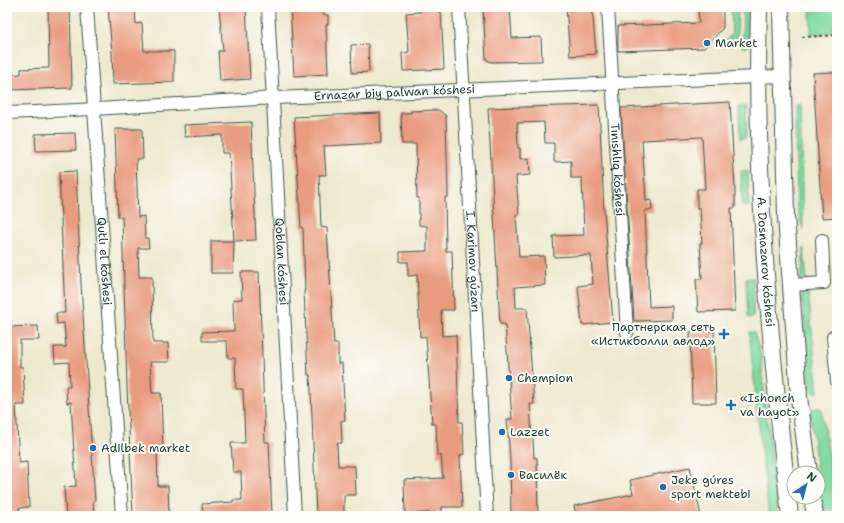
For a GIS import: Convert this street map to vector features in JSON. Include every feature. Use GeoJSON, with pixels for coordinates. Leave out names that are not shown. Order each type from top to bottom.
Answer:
{"type":"FeatureCollection","features":[{"type":"Feature","properties":{"kind":"main road","name":"A. Dosnazarov kóshesi"},"geometry":{"type":"LineString","coordinates":[[759,7],[757,103],[766,283],[776,399],[790,516]]}},
{"type":"Feature","properties":{"kind":"main road","name":"A. Dosnazarov kóshesi"},"geometry":{"type":"LineString","coordinates":[[781,7],[781,76],[786,216],[799,397],[808,465]]}},
{"type":"Feature","properties":{"kind":"main road"},"geometry":{"type":"LineString","coordinates":[[813,505],[815,516]]}},
{"type":"Feature","properties":{"kind":"street","name":"Qutlı el kóshesi"},"geometry":{"type":"LineString","coordinates":[[88,7],[122,516]]}},
{"type":"Feature","properties":{"kind":"street","name":"Qoblan kóshesi"},"geometry":{"type":"LineString","coordinates":[[268,7],[295,516]]}},
{"type":"Feature","properties":{"kind":"street","name":"I. Karimov gúzarı"},"geometry":{"type":"LineString","coordinates":[[459,7],[488,516]]}},
{"type":"Feature","properties":{"kind":"street","name":"Tınıshlıq kóshesi"},"geometry":{"type":"LineString","coordinates":[[608,7],[627,333]]}},
{"type":"Feature","properties":{"kind":"street","name":"Ernazar biy palwan kóshesi"},"geometry":{"type":"LineString","coordinates":[[7,113],[95,110],[273,99],[781,76]]}},
{"type":"Feature","properties":{"kind":"street"},"geometry":{"type":"LineString","coordinates":[[791,284],[824,283],[822,240]]}},
{"type":"Feature","properties":{"kind":"street"},"geometry":{"type":"LineString","coordinates":[[833,337],[837,382]]}},
{"type":"Feature","properties":{"kind":"path"},"geometry":{"type":"LineString","coordinates":[[802,38],[836,35],[837,71]]}},
{"type":"Feature","properties":{"kind":"green space"},"geometry":{"type":"Polygon","coordinates":[[[731,7],[738,7],[737,43],[731,46],[725,42],[732,34],[731,7]]]}},
{"type":"Feature","properties":{"kind":"green space"},"geometry":{"type":"Polygon","coordinates":[[[743,7],[748,7],[748,47],[742,47],[743,7]]]}},
{"type":"Feature","properties":{"kind":"green space"},"geometry":{"type":"Polygon","coordinates":[[[810,7],[837,7],[837,26],[833,26],[832,32],[811,34],[810,7]]]}},
{"type":"Feature","properties":{"kind":"green space"},"geometry":{"type":"Polygon","coordinates":[[[800,105],[803,230],[797,208],[795,106],[800,105]]]}},
{"type":"Feature","properties":{"kind":"green space"},"geometry":{"type":"Polygon","coordinates":[[[739,106],[746,106],[746,138],[740,139],[739,106]]]}},
{"type":"Feature","properties":{"kind":"green space"},"geometry":{"type":"Polygon","coordinates":[[[741,171],[748,171],[749,206],[742,206],[741,171]]]}},
{"type":"Feature","properties":{"kind":"green space"},"geometry":{"type":"Polygon","coordinates":[[[804,248],[818,393],[813,392],[810,389],[801,283],[804,248]]]}},
{"type":"Feature","properties":{"kind":"green space"},"geometry":{"type":"Polygon","coordinates":[[[746,278],[754,278],[753,317],[748,318],[746,278]]]}},
{"type":"Feature","properties":{"kind":"green space"},"geometry":{"type":"Polygon","coordinates":[[[749,332],[754,332],[761,357],[779,516],[769,516],[749,332]]]}},
{"type":"Feature","properties":{"kind":"green space"},"geometry":{"type":"Polygon","coordinates":[[[821,408],[837,516],[821,516],[820,505],[826,505],[826,465],[816,465],[810,409],[821,408]]]}},
{"type":"Feature","properties":{"kind":"building"},"geometry":{"type":"Polygon","coordinates":[[[48,7],[70,7],[72,88],[7,90],[7,75],[21,74],[21,69],[49,68],[48,7]]]}},
{"type":"Feature","properties":{"kind":"building"},"geometry":{"type":"Polygon","coordinates":[[[108,7],[135,7],[136,24],[142,23],[144,51],[174,51],[174,82],[113,84],[108,7]]]}},
{"type":"Feature","properties":{"kind":"building"},"geometry":{"type":"Polygon","coordinates":[[[219,7],[246,7],[250,79],[220,81],[218,51],[223,51],[219,7]]]}},
{"type":"Feature","properties":{"kind":"building"},"geometry":{"type":"Polygon","coordinates":[[[290,7],[323,7],[323,15],[328,15],[328,24],[326,25],[328,74],[294,76],[290,7]]]}},
{"type":"Feature","properties":{"kind":"building"},"geometry":{"type":"Polygon","coordinates":[[[420,7],[438,7],[438,12],[441,11],[444,69],[403,71],[402,53],[409,52],[406,13],[420,12],[420,7]]]}},
{"type":"Feature","properties":{"kind":"building"},"geometry":{"type":"Polygon","coordinates":[[[483,7],[510,7],[512,38],[541,37],[542,61],[491,62],[486,59],[483,7]]]}},
{"type":"Feature","properties":{"kind":"building"},"geometry":{"type":"Polygon","coordinates":[[[566,7],[592,7],[596,54],[570,56],[566,7]]]}},
{"type":"Feature","properties":{"kind":"building"},"geometry":{"type":"Polygon","coordinates":[[[698,7],[723,7],[723,28],[704,48],[618,51],[618,26],[699,23],[698,7]]]}},
{"type":"Feature","properties":{"kind":"building"},"geometry":{"type":"Polygon","coordinates":[[[368,44],[369,72],[352,73],[351,45],[368,44]]]}},
{"type":"Feature","properties":{"kind":"building"},"geometry":{"type":"Polygon","coordinates":[[[835,72],[837,98],[837,217],[822,218],[813,73],[835,72]]]}},
{"type":"Feature","properties":{"kind":"building"},"geometry":{"type":"Polygon","coordinates":[[[730,102],[735,189],[735,208],[731,208],[735,311],[698,312],[696,279],[702,279],[700,243],[702,243],[700,208],[697,208],[697,189],[705,189],[702,137],[642,140],[646,201],[651,200],[652,210],[645,210],[649,307],[672,306],[672,320],[634,321],[621,108],[730,102]]]}},
{"type":"Feature","properties":{"kind":"building"},"geometry":{"type":"Polygon","coordinates":[[[599,105],[604,210],[613,322],[582,325],[578,286],[593,284],[591,255],[554,257],[553,236],[584,235],[582,178],[571,178],[571,161],[554,162],[554,143],[545,143],[544,122],[517,123],[520,159],[529,158],[530,175],[516,176],[519,215],[516,215],[519,257],[544,256],[545,285],[515,287],[516,308],[527,308],[534,404],[530,404],[534,458],[537,458],[538,516],[511,516],[510,459],[507,419],[512,419],[505,324],[500,324],[488,108],[599,105]]]}},
{"type":"Feature","properties":{"kind":"building"},"geometry":{"type":"Polygon","coordinates":[[[439,110],[446,116],[448,197],[445,197],[446,251],[452,251],[454,310],[441,310],[442,336],[456,335],[459,422],[462,422],[464,454],[460,455],[462,507],[442,507],[442,512],[405,514],[404,480],[443,478],[441,455],[437,456],[436,424],[432,424],[426,336],[420,337],[417,275],[408,276],[408,262],[400,262],[400,252],[427,251],[427,226],[419,225],[416,144],[402,144],[401,113],[411,113],[411,111],[439,110]]]}},
{"type":"Feature","properties":{"kind":"building"},"geometry":{"type":"Polygon","coordinates":[[[380,113],[381,143],[324,146],[326,175],[319,175],[321,227],[327,228],[334,344],[338,344],[338,364],[342,363],[345,420],[341,421],[342,443],[337,443],[338,466],[355,466],[356,495],[344,495],[344,516],[316,516],[311,392],[310,375],[308,375],[304,291],[303,228],[301,228],[294,117],[380,113]]]}},
{"type":"Feature","properties":{"kind":"building"},"geometry":{"type":"Polygon","coordinates":[[[251,122],[256,240],[234,241],[229,153],[222,153],[222,135],[185,137],[184,125],[251,122]]]}},
{"type":"Feature","properties":{"kind":"building"},"geometry":{"type":"Polygon","coordinates":[[[115,129],[142,129],[143,159],[136,159],[138,217],[144,216],[145,238],[148,238],[149,248],[138,248],[139,277],[152,277],[153,343],[168,343],[169,362],[150,362],[152,393],[161,393],[163,450],[157,451],[158,486],[168,486],[169,516],[133,516],[127,387],[122,217],[118,217],[115,129]]]}},
{"type":"Feature","properties":{"kind":"building"},"geometry":{"type":"Polygon","coordinates":[[[75,133],[76,150],[36,151],[35,134],[75,133]]]}},
{"type":"Feature","properties":{"kind":"building"},"geometry":{"type":"Polygon","coordinates":[[[76,171],[81,284],[95,501],[93,501],[94,516],[66,516],[64,487],[76,486],[71,402],[67,403],[66,386],[70,386],[69,362],[55,363],[54,347],[66,347],[64,323],[57,324],[56,313],[65,313],[59,172],[76,171]]]}},
{"type":"Feature","properties":{"kind":"building"},"geometry":{"type":"Polygon","coordinates":[[[211,241],[234,241],[233,273],[211,273],[211,241]]]}},
{"type":"Feature","properties":{"kind":"building"},"geometry":{"type":"Polygon","coordinates":[[[241,272],[259,272],[265,442],[269,442],[272,516],[203,516],[202,504],[242,500],[241,472],[233,472],[231,443],[245,443],[243,389],[236,389],[235,358],[228,358],[227,341],[202,341],[202,332],[234,331],[233,300],[242,299],[241,272]]]}},
{"type":"Feature","properties":{"kind":"building"},"geometry":{"type":"Polygon","coordinates":[[[38,326],[39,340],[20,340],[20,367],[23,367],[25,405],[16,405],[19,463],[27,462],[29,507],[19,508],[19,516],[7,516],[7,327],[38,326]]]}},
{"type":"Feature","properties":{"kind":"building"},"geometry":{"type":"Polygon","coordinates":[[[714,331],[716,403],[692,403],[690,332],[714,331]]]}},
{"type":"Feature","properties":{"kind":"building","name":"Jeke gúres sport mektebi"},"geometry":{"type":"Polygon","coordinates":[[[690,467],[701,516],[576,516],[574,506],[633,494],[630,480],[690,467]]]}},
{"type":"Feature","properties":{"kind":"place","name":"Market"},"geometry":{"type":"Point","coordinates":[707,43]}},
{"type":"Feature","properties":{"kind":"place","name":"Партнерская сеть «Истикболли авлод»"},"geometry":{"type":"Point","coordinates":[724,334]}},
{"type":"Feature","properties":{"kind":"place","name":"Chempion"},"geometry":{"type":"Point","coordinates":[509,378]}},
{"type":"Feature","properties":{"kind":"place","name":"«Ishonch va hayot»"},"geometry":{"type":"Point","coordinates":[731,405]}},
{"type":"Feature","properties":{"kind":"place","name":"Lazzet"},"geometry":{"type":"Point","coordinates":[502,432]}},
{"type":"Feature","properties":{"kind":"place","name":"Adilbek market"},"geometry":{"type":"Point","coordinates":[93,448]}},
{"type":"Feature","properties":{"kind":"place","name":"Василёк"},"geometry":{"type":"Point","coordinates":[511,475]}},
{"type":"Feature","properties":{"kind":"place","name":"Jeke gúres sport mektebi"},"geometry":{"type":"Point","coordinates":[663,487]}}]}
